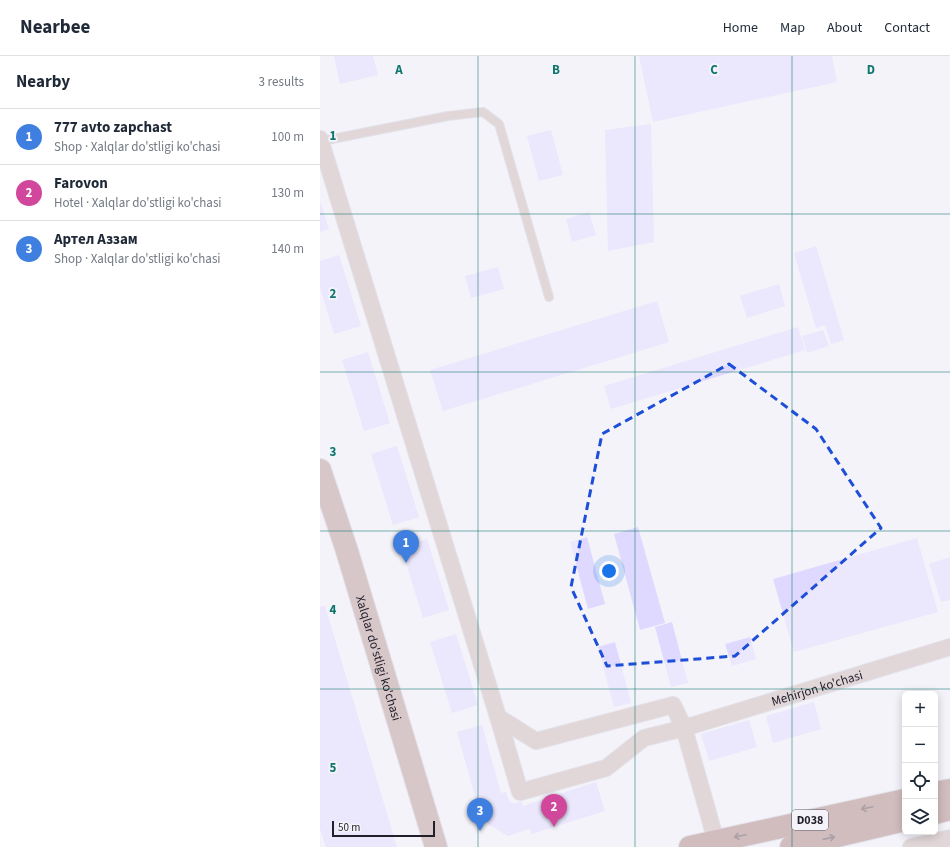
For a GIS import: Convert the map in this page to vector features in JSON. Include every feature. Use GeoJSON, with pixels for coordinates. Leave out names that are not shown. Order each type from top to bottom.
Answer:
{"type":"FeatureCollection","features":[{"type":"Feature","properties":{"kind":"main road"},"geometry":{"type":"LineString","coordinates":[[939,807],[950,790]]}},
{"type":"Feature","properties":{"kind":"main road","name":"D038"},"geometry":{"type":"LineString","coordinates":[[690,847],[902,801]]}},
{"type":"Feature","properties":{"kind":"main road","name":"D038"},"geometry":{"type":"LineString","coordinates":[[791,847],[902,821]]}},
{"type":"Feature","properties":{"kind":"street"},"geometry":{"type":"LineString","coordinates":[[321,140],[498,717],[536,740],[673,705],[684,728],[716,841]]}},
{"type":"Feature","properties":{"kind":"street","name":"Xalqlar do'stligi ko'chasi"},"geometry":{"type":"LineString","coordinates":[[320,470],[347,551],[436,847]]}},
{"type":"Feature","properties":{"kind":"street","name":"Mehirjon ko'chasi"},"geometry":{"type":"LineString","coordinates":[[498,717],[520,792],[606,768],[644,738],[684,728],[950,647]]}},
{"type":"Feature","properties":{"kind":"street"},"geometry":{"type":"LineString","coordinates":[[911,847],[950,838]]}},
{"type":"Feature","properties":{"kind":"lane"},"geometry":{"type":"LineString","coordinates":[[321,140],[448,116],[484,112],[499,124],[549,297]]}},
{"type":"Feature","properties":{"kind":"highlighted area"},"geometry":{"type":"Polygon","coordinates":[[[729,364],[816,429],[881,528],[735,656],[607,666],[571,587],[602,434],[729,364]]]}},
{"type":"Feature","properties":{"kind":"building"},"geometry":{"type":"Polygon","coordinates":[[[334,56],[373,56],[378,75],[340,84],[334,56]]]}},
{"type":"Feature","properties":{"kind":"building"},"geometry":{"type":"Polygon","coordinates":[[[639,56],[832,56],[837,82],[653,122],[639,56]]]}},
{"type":"Feature","properties":{"kind":"building"},"geometry":{"type":"Polygon","coordinates":[[[651,124],[654,242],[608,251],[605,130],[651,124]]]}},
{"type":"Feature","properties":{"kind":"building"},"geometry":{"type":"Polygon","coordinates":[[[551,130],[563,175],[539,181],[527,136],[551,130]]]}},
{"type":"Feature","properties":{"kind":"building"},"geometry":{"type":"Polygon","coordinates":[[[320,201],[329,229],[320,232],[320,201]]]}},
{"type":"Feature","properties":{"kind":"building"},"geometry":{"type":"Polygon","coordinates":[[[589,212],[596,235],[572,242],[566,219],[589,212]]]}},
{"type":"Feature","properties":{"kind":"building"},"geometry":{"type":"Polygon","coordinates":[[[816,246],[844,340],[831,344],[825,325],[816,328],[794,253],[816,246]]]}},
{"type":"Feature","properties":{"kind":"building"},"geometry":{"type":"Polygon","coordinates":[[[339,255],[361,326],[334,334],[320,287],[320,261],[339,255]]]}},
{"type":"Feature","properties":{"kind":"building"},"geometry":{"type":"Polygon","coordinates":[[[498,267],[504,289],[471,298],[465,276],[498,267]]]}},
{"type":"Feature","properties":{"kind":"building"},"geometry":{"type":"Polygon","coordinates":[[[779,284],[785,306],[747,318],[740,296],[779,284]]]}},
{"type":"Feature","properties":{"kind":"building"},"geometry":{"type":"Polygon","coordinates":[[[657,301],[669,342],[443,411],[430,370],[657,301]]]}},
{"type":"Feature","properties":{"kind":"building"},"geometry":{"type":"Polygon","coordinates":[[[798,327],[805,350],[611,409],[604,386],[798,327]]]}},
{"type":"Feature","properties":{"kind":"building"},"geometry":{"type":"Polygon","coordinates":[[[823,330],[829,346],[807,353],[802,336],[823,330]]]}},
{"type":"Feature","properties":{"kind":"building"},"geometry":{"type":"Polygon","coordinates":[[[368,352],[390,423],[364,431],[342,360],[368,352]]]}},
{"type":"Feature","properties":{"kind":"building"},"geometry":{"type":"Polygon","coordinates":[[[397,446],[419,517],[393,525],[371,454],[397,446]]]}},
{"type":"Feature","properties":{"kind":"building"},"geometry":{"type":"Polygon","coordinates":[[[638,527],[665,623],[640,630],[614,534],[638,527]]]}},
{"type":"Feature","properties":{"kind":"building"},"geometry":{"type":"Polygon","coordinates":[[[587,537],[605,604],[588,609],[570,542],[587,537]]]}},
{"type":"Feature","properties":{"kind":"building"},"geometry":{"type":"Polygon","coordinates":[[[917,538],[938,612],[794,652],[773,579],[917,538]]]}},
{"type":"Feature","properties":{"kind":"building"},"geometry":{"type":"Polygon","coordinates":[[[427,539],[449,610],[423,618],[401,547],[427,539]]]}},
{"type":"Feature","properties":{"kind":"building"},"geometry":{"type":"Polygon","coordinates":[[[950,557],[950,600],[941,602],[929,564],[950,557]]]}},
{"type":"Feature","properties":{"kind":"building"},"geometry":{"type":"Polygon","coordinates":[[[325,606],[397,847],[326,847],[320,829],[320,607],[325,606]]]}},
{"type":"Feature","properties":{"kind":"building"},"geometry":{"type":"Polygon","coordinates":[[[672,622],[688,683],[671,687],[655,627],[672,622]]]}},
{"type":"Feature","properties":{"kind":"building"},"geometry":{"type":"Polygon","coordinates":[[[456,634],[478,705],[452,713],[430,642],[456,634]]]}},
{"type":"Feature","properties":{"kind":"building"},"geometry":{"type":"Polygon","coordinates":[[[750,637],[756,659],[732,666],[725,644],[750,637]]]}},
{"type":"Feature","properties":{"kind":"building"},"geometry":{"type":"Polygon","coordinates":[[[615,642],[631,703],[614,707],[598,647],[615,642]]]}},
{"type":"Feature","properties":{"kind":"building"},"geometry":{"type":"Polygon","coordinates":[[[814,702],[821,729],[773,743],[766,716],[814,702]]]}},
{"type":"Feature","properties":{"kind":"building"},"geometry":{"type":"Polygon","coordinates":[[[749,720],[757,747],[709,761],[701,734],[749,720]]]}},
{"type":"Feature","properties":{"kind":"building"},"geometry":{"type":"Polygon","coordinates":[[[482,725],[501,793],[506,792],[509,801],[514,804],[521,801],[523,806],[596,782],[605,811],[531,834],[530,829],[508,836],[488,824],[482,801],[477,803],[457,732],[482,725]]]}},
{"type":"Feature","properties":{"kind":"place","name":"777 avto zapchast"},"geometry":{"type":"Point","coordinates":[406,563]}},
{"type":"Feature","properties":{"kind":"place","name":"Farovon"},"geometry":{"type":"Point","coordinates":[554,827]}},
{"type":"Feature","properties":{"kind":"place","name":"Артел Аззам"},"geometry":{"type":"Point","coordinates":[480,831]}}]}
